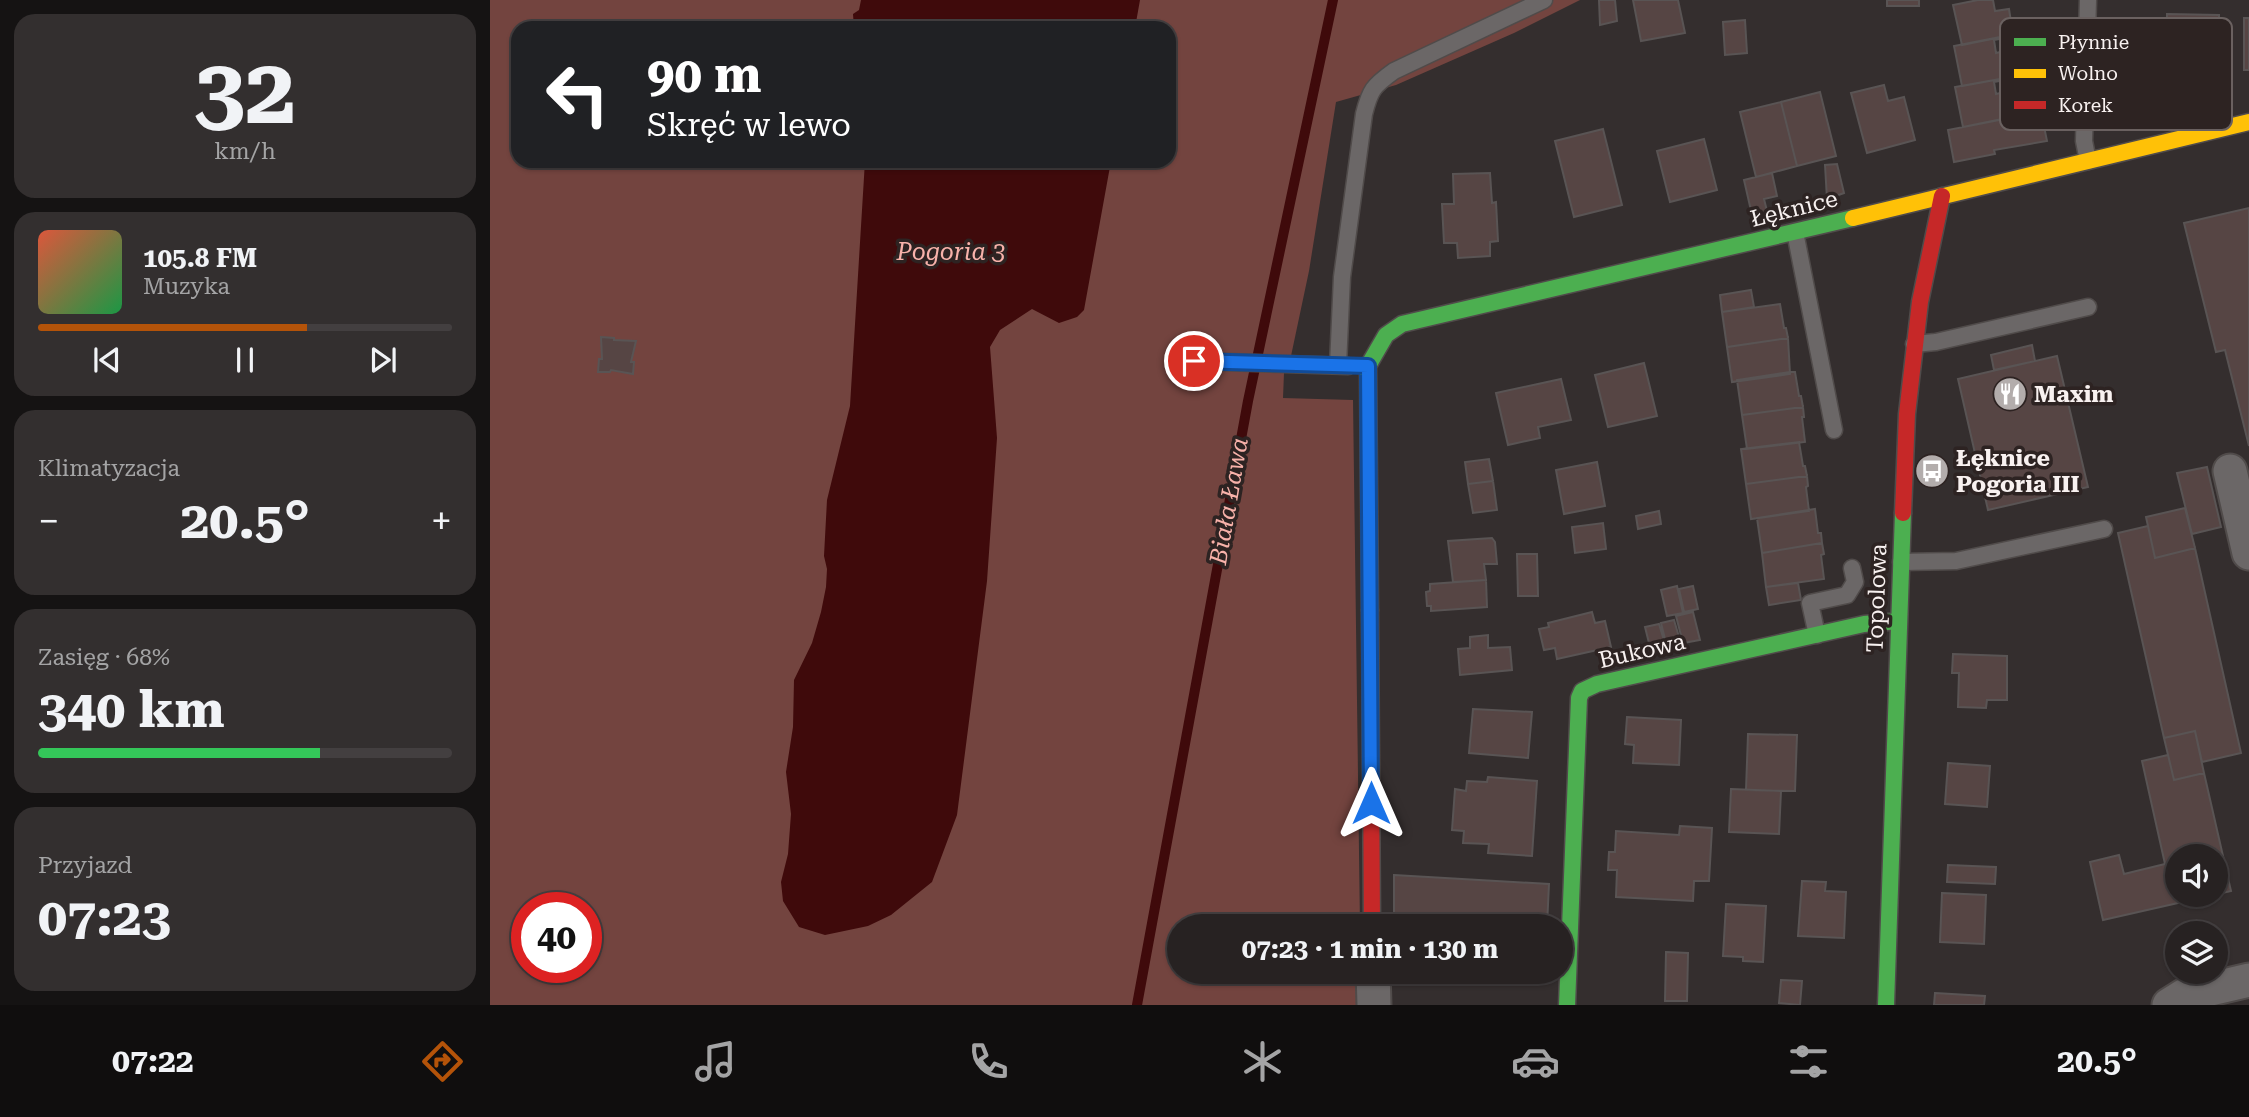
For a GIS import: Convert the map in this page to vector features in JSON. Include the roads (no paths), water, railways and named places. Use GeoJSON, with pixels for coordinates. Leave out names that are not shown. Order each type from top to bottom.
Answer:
{"type":"FeatureCollection","features":[{"type":"Feature","properties":{"kind":"street","name":"Łęknice"},"geometry":{"type":"LineString","coordinates":[[1368,366],[1387,335],[1402,324],[2216,130]]}},
{"type":"Feature","properties":{"kind":"street","name":"Topolowa"},"geometry":{"type":"LineString","coordinates":[[1886,1005],[1907,414],[1914,344],[1942,197]]}},
{"type":"Feature","properties":{"kind":"street"},"geometry":{"type":"LineString","coordinates":[[1368,366],[1372,914]]}},
{"type":"Feature","properties":{"kind":"street"},"geometry":{"type":"LineString","coordinates":[[2230,471],[2249,553]]}},
{"type":"Feature","properties":{"kind":"street","name":"Bukowa"},"geometry":{"type":"LineString","coordinates":[[1567,1005],[1579,698],[1582,691],[1597,684],[1864,624],[1899,621]]}},
{"type":"Feature","properties":{"kind":"street"},"geometry":{"type":"LineString","coordinates":[[2169,1005],[2185,995],[2249,980]]}},
{"type":"Feature","properties":{"kind":"street"},"geometry":{"type":"LineString","coordinates":[[1373,984],[1374,1005]]}},
{"type":"Feature","properties":{"kind":"lane"},"geometry":{"type":"LineString","coordinates":[[1338,365],[1346,243],[1369,93],[1377,83],[1394,71],[1544,0]]}},
{"type":"Feature","properties":{"kind":"lane"},"geometry":{"type":"LineString","coordinates":[[2087,18],[2088,0]]}},
{"type":"Feature","properties":{"kind":"lane"},"geometry":{"type":"LineString","coordinates":[[2084,130],[2088,161]]}},
{"type":"Feature","properties":{"kind":"lane"},"geometry":{"type":"LineString","coordinates":[[1795,232],[1834,430]]}},
{"type":"Feature","properties":{"kind":"lane"},"geometry":{"type":"LineString","coordinates":[[1914,344],[2088,307]]}},
{"type":"Feature","properties":{"kind":"lane"},"geometry":{"type":"LineString","coordinates":[[1194,361],[1368,366]]}},
{"type":"Feature","properties":{"kind":"lane"},"geometry":{"type":"LineString","coordinates":[[1901,562],[1956,561],[2104,529]]}},
{"type":"Feature","properties":{"kind":"lane"},"geometry":{"type":"LineString","coordinates":[[1817,635],[1810,603],[1847,595],[1855,582],[1852,568]]}},
{"type":"Feature","properties":{"kind":"water"},"geometry":{"type":"Polygon","coordinates":[[[861,0],[1140,0],[1136,21],[854,21],[853,14],[859,10],[861,0]]]}},
{"type":"Feature","properties":{"kind":"water","name":"Pogoria 3"},"geometry":{"type":"Polygon","coordinates":[[[865,168],[1110,168],[1084,310],[1077,317],[1059,323],[1032,309],[1000,330],[990,347],[997,438],[987,581],[957,815],[932,882],[891,915],[868,926],[825,935],[799,927],[783,901],[781,882],[788,854],[791,814],[786,772],[793,727],[794,680],[812,643],[821,612],[827,569],[824,556],[827,500],[850,406],[865,168]]]}},
{"type":"Feature","properties":{"kind":"waterway","name":"Biała Ława"},"geometry":{"type":"LineString","coordinates":[[1137,1005],[1248,401],[1333,0]]}},
{"type":"Feature","properties":{"kind":"place","name":"Maxim"},"geometry":{"type":"Point","coordinates":[2010,394]}},
{"type":"Feature","properties":{"kind":"place","name":"Łęknice Pogoria III"},"geometry":{"type":"Point","coordinates":[1932,471]}}]}
